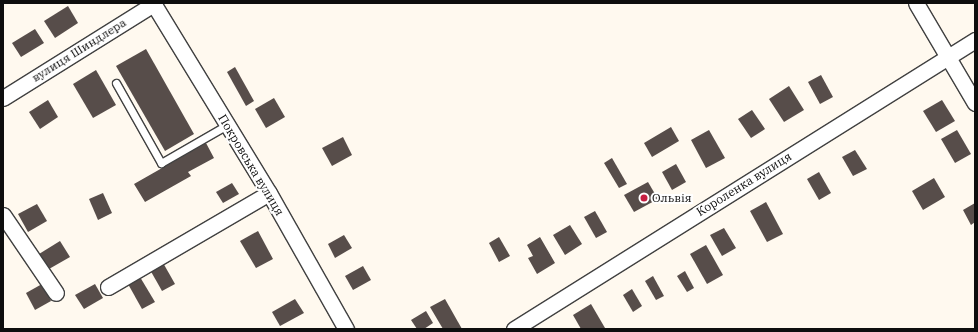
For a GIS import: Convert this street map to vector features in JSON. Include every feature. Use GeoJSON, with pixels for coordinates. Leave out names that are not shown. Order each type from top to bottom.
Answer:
{"type":"FeatureCollection","features":[{"type":"Feature","properties":{"kind":"street","name":"вулиця Шиндлера"},"geometry":{"type":"LineString","coordinates":[[3,98],[153,3]]}},
{"type":"Feature","properties":{"kind":"street","name":"Покровська вулиця"},"geometry":{"type":"LineString","coordinates":[[153,3],[269,193],[346,329]]}},
{"type":"Feature","properties":{"kind":"street"},"geometry":{"type":"LineString","coordinates":[[916,3],[975,103]]}},
{"type":"Feature","properties":{"kind":"street","name":"Короленка вулиця"},"geometry":{"type":"LineString","coordinates":[[514,329],[975,40]]}},
{"type":"Feature","properties":{"kind":"street"},"geometry":{"type":"LineString","coordinates":[[108,287],[269,193]]}},
{"type":"Feature","properties":{"kind":"street"},"geometry":{"type":"LineString","coordinates":[[3,215],[56,293]]}},
{"type":"Feature","properties":{"kind":"lane"},"geometry":{"type":"LineString","coordinates":[[116,83],[161,163],[228,125]]}},
{"type":"Feature","properties":{"kind":"building"},"geometry":{"type":"Polygon","coordinates":[[[68,6],[78,23],[55,38],[44,21],[68,6]]]}},
{"type":"Feature","properties":{"kind":"building"},"geometry":{"type":"Polygon","coordinates":[[[35,29],[44,43],[21,57],[12,43],[35,29]]]}},
{"type":"Feature","properties":{"kind":"building"},"geometry":{"type":"Polygon","coordinates":[[[146,49],[194,134],[165,151],[116,66],[146,49]]]}},
{"type":"Feature","properties":{"kind":"building"},"geometry":{"type":"Polygon","coordinates":[[[235,67],[254,101],[246,106],[227,72],[235,67]]]}},
{"type":"Feature","properties":{"kind":"building"},"geometry":{"type":"Polygon","coordinates":[[[96,70],[116,105],[93,118],[73,84],[96,70]]]}},
{"type":"Feature","properties":{"kind":"building"},"geometry":{"type":"Polygon","coordinates":[[[821,75],[833,97],[820,104],[808,82],[821,75]]]}},
{"type":"Feature","properties":{"kind":"building"},"geometry":{"type":"Polygon","coordinates":[[[789,86],[804,110],[784,122],[769,99],[789,86]]]}},
{"type":"Feature","properties":{"kind":"building"},"geometry":{"type":"Polygon","coordinates":[[[274,98],[285,117],[266,128],[255,109],[274,98]]]}},
{"type":"Feature","properties":{"kind":"building"},"geometry":{"type":"Polygon","coordinates":[[[48,100],[58,117],[40,129],[29,112],[48,100]]]}},
{"type":"Feature","properties":{"kind":"building"},"geometry":{"type":"Polygon","coordinates":[[[942,100],[955,121],[936,132],[923,111],[942,100]]]}},
{"type":"Feature","properties":{"kind":"building"},"geometry":{"type":"Polygon","coordinates":[[[752,110],[765,129],[751,138],[738,119],[752,110]]]}},
{"type":"Feature","properties":{"kind":"building"},"geometry":{"type":"Polygon","coordinates":[[[671,127],[679,141],[652,157],[644,143],[671,127]]]}},
{"type":"Feature","properties":{"kind":"building"},"geometry":{"type":"Polygon","coordinates":[[[709,130],[725,158],[706,168],[691,140],[709,130]]]}},
{"type":"Feature","properties":{"kind":"building"},"geometry":{"type":"Polygon","coordinates":[[[957,130],[971,154],[955,163],[941,139],[957,130]]]}},
{"type":"Feature","properties":{"kind":"building"},"geometry":{"type":"Polygon","coordinates":[[[343,137],[352,155],[332,166],[322,148],[343,137]]]}},
{"type":"Feature","properties":{"kind":"building"},"geometry":{"type":"Polygon","coordinates":[[[206,143],[214,158],[188,172],[191,176],[145,202],[134,184],[206,143]]]}},
{"type":"Feature","properties":{"kind":"building"},"geometry":{"type":"Polygon","coordinates":[[[855,150],[867,169],[853,176],[842,157],[855,150]]]}},
{"type":"Feature","properties":{"kind":"building"},"geometry":{"type":"Polygon","coordinates":[[[612,158],[627,184],[619,188],[604,163],[612,158]]]}},
{"type":"Feature","properties":{"kind":"building"},"geometry":{"type":"Polygon","coordinates":[[[676,164],[686,182],[672,190],[662,172],[676,164]]]}},
{"type":"Feature","properties":{"kind":"building"},"geometry":{"type":"Polygon","coordinates":[[[819,172],[831,193],[819,200],[807,179],[819,172]]]}},
{"type":"Feature","properties":{"kind":"building"},"geometry":{"type":"Polygon","coordinates":[[[934,178],[945,197],[923,210],[912,191],[934,178]]]}},
{"type":"Feature","properties":{"kind":"building"},"geometry":{"type":"Polygon","coordinates":[[[648,182],[658,199],[634,212],[624,195],[648,182]]]}},
{"type":"Feature","properties":{"kind":"building"},"geometry":{"type":"Polygon","coordinates":[[[232,183],[239,194],[223,203],[216,192],[232,183]]]}},
{"type":"Feature","properties":{"kind":"building"},"geometry":{"type":"Polygon","coordinates":[[[103,193],[112,213],[98,220],[89,199],[103,193]]]}},
{"type":"Feature","properties":{"kind":"building"},"geometry":{"type":"Polygon","coordinates":[[[766,202],[783,234],[767,242],[750,211],[766,202]]]}},
{"type":"Feature","properties":{"kind":"building"},"geometry":{"type":"Polygon","coordinates":[[[975,203],[975,222],[971,225],[963,210],[975,203]]]}},
{"type":"Feature","properties":{"kind":"building"},"geometry":{"type":"Polygon","coordinates":[[[37,204],[47,221],[28,232],[18,214],[37,204]]]}},
{"type":"Feature","properties":{"kind":"building"},"geometry":{"type":"Polygon","coordinates":[[[595,211],[607,232],[596,238],[584,217],[595,211]]]}},
{"type":"Feature","properties":{"kind":"building"},"geometry":{"type":"Polygon","coordinates":[[[570,225],[582,244],[565,255],[553,235],[570,225]]]}},
{"type":"Feature","properties":{"kind":"building"},"geometry":{"type":"Polygon","coordinates":[[[724,228],[736,248],[722,256],[710,235],[724,228]]]}},
{"type":"Feature","properties":{"kind":"building"},"geometry":{"type":"Polygon","coordinates":[[[258,231],[273,259],[256,268],[240,241],[258,231]]]}},
{"type":"Feature","properties":{"kind":"building"},"geometry":{"type":"Polygon","coordinates":[[[344,235],[352,248],[335,258],[328,244],[344,235]]]}},
{"type":"Feature","properties":{"kind":"building"},"geometry":{"type":"Polygon","coordinates":[[[499,237],[510,256],[499,262],[489,243],[499,237]]]}},
{"type":"Feature","properties":{"kind":"building"},"geometry":{"type":"Polygon","coordinates":[[[540,237],[555,263],[537,274],[528,258],[533,256],[527,245],[540,237]]]}},
{"type":"Feature","properties":{"kind":"building"},"geometry":{"type":"Polygon","coordinates":[[[60,241],[70,257],[49,269],[39,254],[60,241]]]}},
{"type":"Feature","properties":{"kind":"building"},"geometry":{"type":"Polygon","coordinates":[[[706,245],[723,275],[707,284],[690,254],[706,245]]]}},
{"type":"Feature","properties":{"kind":"building"},"geometry":{"type":"Polygon","coordinates":[[[162,261],[175,284],[162,291],[149,268],[162,261]]]}},
{"type":"Feature","properties":{"kind":"building"},"geometry":{"type":"Polygon","coordinates":[[[363,266],[371,280],[353,290],[345,276],[363,266]]]}},
{"type":"Feature","properties":{"kind":"building"},"geometry":{"type":"Polygon","coordinates":[[[685,271],[694,288],[687,292],[677,276],[685,271]]]}},
{"type":"Feature","properties":{"kind":"building"},"geometry":{"type":"Polygon","coordinates":[[[653,276],[664,296],[656,300],[645,281],[653,276]]]}},
{"type":"Feature","properties":{"kind":"building"},"geometry":{"type":"Polygon","coordinates":[[[140,277],[155,302],[142,309],[128,284],[140,277]]]}},
{"type":"Feature","properties":{"kind":"building"},"geometry":{"type":"Polygon","coordinates":[[[42,284],[51,301],[35,310],[26,293],[42,284]]]}},
{"type":"Feature","properties":{"kind":"building"},"geometry":{"type":"Polygon","coordinates":[[[95,284],[103,298],[84,309],[75,295],[95,284]]]}},
{"type":"Feature","properties":{"kind":"building"},"geometry":{"type":"Polygon","coordinates":[[[632,289],[642,306],[633,312],[623,295],[632,289]]]}},
{"type":"Feature","properties":{"kind":"building"},"geometry":{"type":"Polygon","coordinates":[[[295,299],[304,313],[280,326],[272,312],[295,299]]]}},
{"type":"Feature","properties":{"kind":"building"},"geometry":{"type":"Polygon","coordinates":[[[445,299],[462,329],[443,329],[430,307],[445,299]]]}},
{"type":"Feature","properties":{"kind":"building"},"geometry":{"type":"Polygon","coordinates":[[[591,304],[605,328],[581,329],[573,315],[591,304]]]}},
{"type":"Feature","properties":{"kind":"building"},"geometry":{"type":"Polygon","coordinates":[[[426,311],[433,323],[424,329],[417,329],[411,320],[426,311]]]}},
{"type":"Feature","properties":{"kind":"place","name":"Ольвія"},"geometry":{"type":"Point","coordinates":[644,198]}}]}
